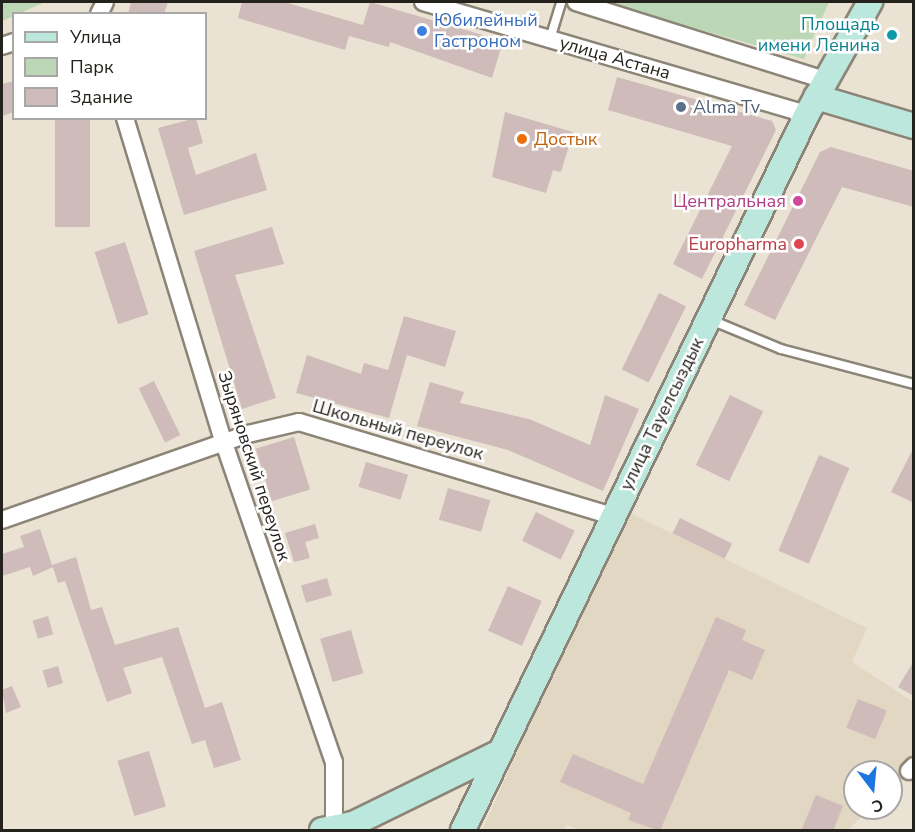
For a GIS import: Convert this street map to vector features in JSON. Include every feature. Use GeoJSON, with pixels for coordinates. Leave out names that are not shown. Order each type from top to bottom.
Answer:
{"type":"FeatureCollection","features":[{"type":"Feature","properties":{"kind":"street","name":"улица Астана"},"geometry":{"type":"LineString","coordinates":[[423,2],[550,39],[816,97],[914,126]]}},
{"type":"Feature","properties":{"kind":"street","name":"улица Астана"},"geometry":{"type":"LineString","coordinates":[[576,2],[816,97]]}},
{"type":"Feature","properties":{"kind":"street","name":"улица Тауелсыздык"},"geometry":{"type":"LineString","coordinates":[[463,831],[816,97],[870,2]]}},
{"type":"Feature","properties":{"kind":"street","name":"Зыряновский переулок"},"geometry":{"type":"LineString","coordinates":[[126,120],[224,443],[334,762],[343,829]]}},
{"type":"Feature","properties":{"kind":"street","name":"Школьный переулок"},"geometry":{"type":"LineString","coordinates":[[2,520],[224,443],[298,422],[613,516]]}},
{"type":"Feature","properties":{"kind":"street"},"geometry":{"type":"LineString","coordinates":[[343,829],[500,752]]}},
{"type":"Feature","properties":{"kind":"lane"},"geometry":{"type":"LineString","coordinates":[[550,39],[561,2]]}},
{"type":"Feature","properties":{"kind":"lane"},"geometry":{"type":"LineString","coordinates":[[708,319],[781,349],[914,384]]}},
{"type":"Feature","properties":{"kind":"shaded area"},"geometry":{"type":"Polygon","coordinates":[[[626,511],[867,628],[852,662],[913,702],[913,753],[903,768],[903,760],[843,760],[843,820],[858,820],[848,830],[580,830],[567,825],[564,830],[482,830],[626,511]]]}},
{"type":"Feature","properties":{"kind":"green space"},"geometry":{"type":"Polygon","coordinates":[[[2,2],[45,2],[22,12],[12,12],[12,17],[2,21],[2,2]]]}},
{"type":"Feature","properties":{"kind":"green space"},"geometry":{"type":"Polygon","coordinates":[[[603,2],[829,2],[804,59],[603,2]]]}},
{"type":"Feature","properties":{"kind":"building"},"geometry":{"type":"Polygon","coordinates":[[[131,2],[168,2],[165,12],[128,12],[131,2]]]}},
{"type":"Feature","properties":{"kind":"building"},"geometry":{"type":"Polygon","coordinates":[[[242,2],[284,2],[363,25],[370,2],[503,41],[492,78],[390,42],[389,47],[349,36],[345,50],[238,18],[242,2]]]}},
{"type":"Feature","properties":{"kind":"building"},"geometry":{"type":"Polygon","coordinates":[[[617,77],[772,121],[776,130],[702,279],[673,264],[732,146],[608,110],[617,77]]]}},
{"type":"Feature","properties":{"kind":"building"},"geometry":{"type":"Polygon","coordinates":[[[12,82],[12,113],[2,116],[2,84],[12,82]]]}},
{"type":"Feature","properties":{"kind":"building"},"geometry":{"type":"Polygon","coordinates":[[[505,112],[573,132],[561,172],[553,170],[546,193],[492,177],[505,112]]]}},
{"type":"Feature","properties":{"kind":"building"},"geometry":{"type":"Polygon","coordinates":[[[55,120],[90,120],[90,227],[55,227],[55,120]]]}},
{"type":"Feature","properties":{"kind":"building"},"geometry":{"type":"Polygon","coordinates":[[[197,120],[203,143],[188,148],[196,175],[256,153],[267,190],[184,215],[158,128],[197,120]]]}},
{"type":"Feature","properties":{"kind":"building"},"geometry":{"type":"Polygon","coordinates":[[[831,147],[914,171],[914,207],[842,187],[775,320],[744,305],[820,152],[831,147]]]}},
{"type":"Feature","properties":{"kind":"building"},"geometry":{"type":"Polygon","coordinates":[[[272,227],[284,264],[235,275],[276,398],[242,409],[194,251],[272,227]]]}},
{"type":"Feature","properties":{"kind":"building"},"geometry":{"type":"Polygon","coordinates":[[[125,242],[148,314],[118,324],[95,252],[125,242]]]}},
{"type":"Feature","properties":{"kind":"building"},"geometry":{"type":"Polygon","coordinates":[[[659,293],[686,306],[649,383],[622,369],[659,293]]]}},
{"type":"Feature","properties":{"kind":"building"},"geometry":{"type":"Polygon","coordinates":[[[404,316],[456,331],[445,367],[407,355],[389,418],[296,393],[307,355],[361,374],[364,363],[388,370],[404,316]]]}},
{"type":"Feature","properties":{"kind":"building"},"geometry":{"type":"Polygon","coordinates":[[[154,381],[180,435],[165,442],[139,388],[154,381]]]}},
{"type":"Feature","properties":{"kind":"building"},"geometry":{"type":"Polygon","coordinates":[[[430,382],[464,392],[460,403],[529,419],[590,445],[605,395],[639,409],[603,491],[508,450],[417,426],[430,382]]]}},
{"type":"Feature","properties":{"kind":"building"},"geometry":{"type":"Polygon","coordinates":[[[730,395],[763,411],[729,481],[696,465],[730,395]]]}},
{"type":"Feature","properties":{"kind":"building"},"geometry":{"type":"Polygon","coordinates":[[[294,437],[310,490],[272,501],[256,449],[294,437]]]}},
{"type":"Feature","properties":{"kind":"building"},"geometry":{"type":"Polygon","coordinates":[[[914,447],[914,503],[891,492],[914,447]]]}},
{"type":"Feature","properties":{"kind":"building"},"geometry":{"type":"Polygon","coordinates":[[[819,455],[849,468],[809,564],[778,551],[819,455]]]}},
{"type":"Feature","properties":{"kind":"building"},"geometry":{"type":"Polygon","coordinates":[[[366,462],[408,475],[400,500],[358,487],[366,462]]]}},
{"type":"Feature","properties":{"kind":"building"},"geometry":{"type":"Polygon","coordinates":[[[448,488],[490,500],[481,532],[439,520],[448,488]]]}},
{"type":"Feature","properties":{"kind":"building"},"geometry":{"type":"Polygon","coordinates":[[[536,512],[575,531],[561,560],[522,541],[536,512]]]}},
{"type":"Feature","properties":{"kind":"building"},"geometry":{"type":"Polygon","coordinates":[[[680,518],[732,543],[725,559],[673,533],[680,518]]]}},
{"type":"Feature","properties":{"kind":"building"},"geometry":{"type":"Polygon","coordinates":[[[315,524],[319,538],[305,542],[310,558],[294,562],[285,533],[315,524]]]}},
{"type":"Feature","properties":{"kind":"building"},"geometry":{"type":"Polygon","coordinates":[[[40,529],[52,565],[76,557],[91,610],[102,607],[115,645],[178,627],[205,708],[222,702],[241,760],[214,768],[205,740],[192,744],[162,657],[123,668],[132,693],[107,702],[65,581],[58,583],[53,567],[33,576],[30,567],[2,576],[2,554],[24,547],[20,536],[40,529]]]}},
{"type":"Feature","properties":{"kind":"building"},"geometry":{"type":"Polygon","coordinates":[[[327,578],[332,595],[306,603],[301,585],[327,578]]]}},
{"type":"Feature","properties":{"kind":"building"},"geometry":{"type":"Polygon","coordinates":[[[508,586],[542,601],[522,646],[488,631],[508,586]]]}},
{"type":"Feature","properties":{"kind":"building"},"geometry":{"type":"Polygon","coordinates":[[[48,616],[53,634],[38,639],[33,620],[48,616]]]}},
{"type":"Feature","properties":{"kind":"building"},"geometry":{"type":"Polygon","coordinates":[[[716,617],[746,630],[742,640],[765,650],[752,680],[729,670],[660,831],[628,820],[631,813],[560,782],[573,754],[643,784],[716,617]]]}},
{"type":"Feature","properties":{"kind":"building"},"geometry":{"type":"Polygon","coordinates":[[[351,630],[363,673],[333,682],[320,639],[351,630]]]}},
{"type":"Feature","properties":{"kind":"building"},"geometry":{"type":"Polygon","coordinates":[[[914,661],[914,696],[898,687],[914,661]]]}},
{"type":"Feature","properties":{"kind":"building"},"geometry":{"type":"Polygon","coordinates":[[[58,666],[63,683],[48,688],[43,670],[58,666]]]}},
{"type":"Feature","properties":{"kind":"building"},"geometry":{"type":"Polygon","coordinates":[[[12,686],[21,707],[6,713],[2,690],[12,686]]]}},
{"type":"Feature","properties":{"kind":"building"},"geometry":{"type":"Polygon","coordinates":[[[858,699],[887,711],[875,739],[846,728],[858,699]]]}},
{"type":"Feature","properties":{"kind":"building"},"geometry":{"type":"Polygon","coordinates":[[[149,751],[166,806],[134,816],[117,761],[149,751]]]}},
{"type":"Feature","properties":{"kind":"building"},"geometry":{"type":"Polygon","coordinates":[[[816,795],[843,806],[833,831],[801,831],[816,795]]]}},
{"type":"Feature","properties":{"kind":"place","name":"Юбилейный Гастроном"},"geometry":{"type":"Point","coordinates":[422,31]}},
{"type":"Feature","properties":{"kind":"place","name":"Площадь имени Ленина"},"geometry":{"type":"Point","coordinates":[892,35]}},
{"type":"Feature","properties":{"kind":"place","name":"Alma Tv"},"geometry":{"type":"Point","coordinates":[681,107]}},
{"type":"Feature","properties":{"kind":"place","name":"Достык"},"geometry":{"type":"Point","coordinates":[522,139]}},
{"type":"Feature","properties":{"kind":"place","name":"Центральная"},"geometry":{"type":"Point","coordinates":[798,201]}},
{"type":"Feature","properties":{"kind":"place","name":"Europharma"},"geometry":{"type":"Point","coordinates":[799,244]}}]}
